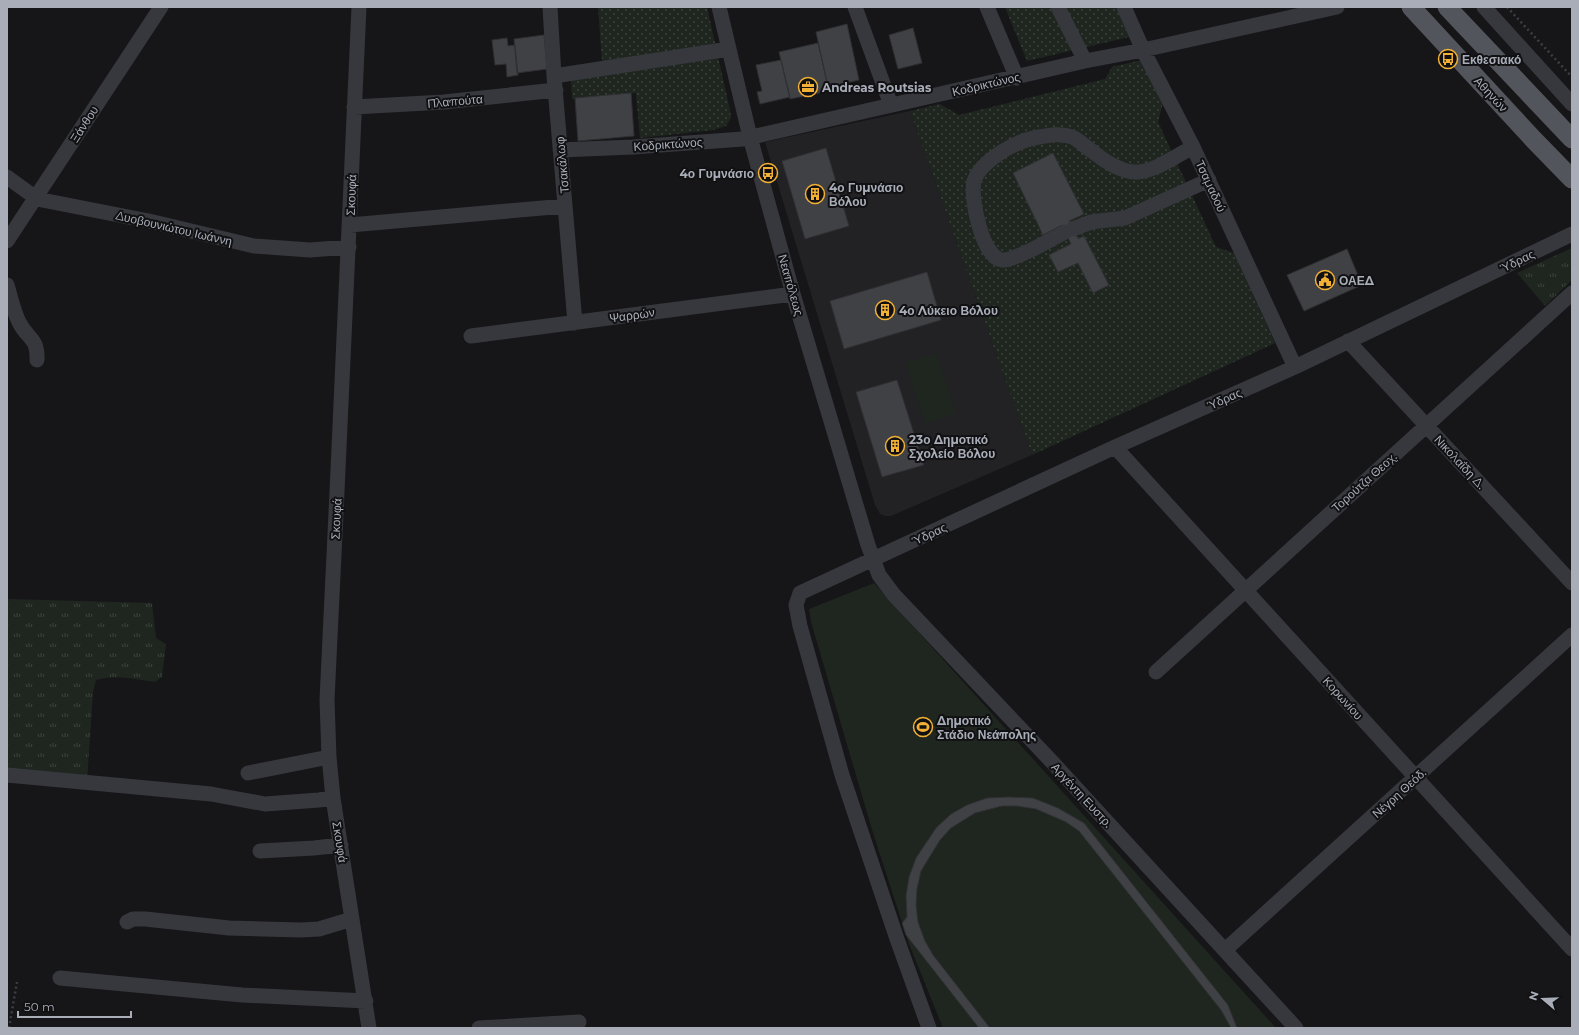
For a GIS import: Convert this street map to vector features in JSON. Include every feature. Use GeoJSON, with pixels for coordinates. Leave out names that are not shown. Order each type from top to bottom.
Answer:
{"type":"FeatureCollection","features":[{"type":"Feature","properties":{"kind":"main road","name":"Αθηνών"},"geometry":{"type":"LineString","coordinates":[[1411,7],[1572,179]]}},
{"type":"Feature","properties":{"kind":"main road"},"geometry":{"type":"LineString","coordinates":[[1447,7],[1572,139]]}},
{"type":"Feature","properties":{"kind":"street","name":"Ξάνθου"},"geometry":{"type":"LineString","coordinates":[[7,242],[161,7]]}},
{"type":"Feature","properties":{"kind":"street","name":"Σκουφά"},"geometry":{"type":"LineString","coordinates":[[359,7],[327,700],[329,758],[333,798],[366,1001],[369,1028]]}},
{"type":"Feature","properties":{"kind":"street","name":"Τσακάλωφ"},"geometry":{"type":"LineString","coordinates":[[550,7],[560,150],[575,323]]}},
{"type":"Feature","properties":{"kind":"street","name":"Νεαπόλεως"},"geometry":{"type":"LineString","coordinates":[[719,7],[750,137],[793,294],[874,559]]}},
{"type":"Feature","properties":{"kind":"street"},"geometry":{"type":"LineString","coordinates":[[855,7],[891,105]]}},
{"type":"Feature","properties":{"kind":"street"},"geometry":{"type":"LineString","coordinates":[[987,7],[1018,78]]}},
{"type":"Feature","properties":{"kind":"street"},"geometry":{"type":"LineString","coordinates":[[1058,7],[1085,61]]}},
{"type":"Feature","properties":{"kind":"street","name":"Τσαμαδού"},"geometry":{"type":"LineString","coordinates":[[1124,7],[1209,180],[1295,367]]}},
{"type":"Feature","properties":{"kind":"street","name":"Κοδρικτώνος"},"geometry":{"type":"LineString","coordinates":[[560,150],[633,147],[750,137],[1018,78],[1085,61],[1144,50],[1337,7]]}},
{"type":"Feature","properties":{"kind":"street"},"geometry":{"type":"LineString","coordinates":[[1484,7],[1572,104]]}},
{"type":"Feature","properties":{"kind":"street","name":"Πλαπούτα"},"geometry":{"type":"LineString","coordinates":[[354,107],[444,102],[555,83],[729,49]]}},
{"type":"Feature","properties":{"kind":"street"},"geometry":{"type":"LineString","coordinates":[[1193,147],[1150,169],[1133,172],[1121,168],[1098,156],[1071,137],[1052,135],[1018,142],[1003,150],[977,174],[974,181],[972,194],[976,215],[988,247],[997,258],[1003,260],[1014,257],[1091,222],[1125,218],[1209,180]]}},
{"type":"Feature","properties":{"kind":"street","name":"Δυοβουνιώτου Ιωάννη"},"geometry":{"type":"LineString","coordinates":[[7,177],[36,198],[42,200],[149,221],[254,246],[310,250],[349,248]]}},
{"type":"Feature","properties":{"kind":"street"},"geometry":{"type":"LineString","coordinates":[[350,224],[565,206]]}},
{"type":"Feature","properties":{"kind":"street","name":"Ύδρας"},"geometry":{"type":"LineString","coordinates":[[929,1028],[897,939],[842,775],[800,626],[796,605],[800,593],[1115,447],[1295,367],[1572,234]]}},
{"type":"Feature","properties":{"kind":"street"},"geometry":{"type":"LineString","coordinates":[[7,285],[18,320],[35,342],[37,360]]}},
{"type":"Feature","properties":{"kind":"street","name":"Τορούτζα Θεοχ."},"geometry":{"type":"LineString","coordinates":[[1156,672],[1572,292]]}},
{"type":"Feature","properties":{"kind":"street","name":"Ψαρρών"},"geometry":{"type":"LineString","coordinates":[[471,336],[793,294]]}},
{"type":"Feature","properties":{"kind":"street","name":"Νικολαΐδη Δ."},"geometry":{"type":"LineString","coordinates":[[1348,342],[1572,583]]}},
{"type":"Feature","properties":{"kind":"street","name":"Κορωνίου"},"geometry":{"type":"LineString","coordinates":[[1115,447],[1572,949]]}},
{"type":"Feature","properties":{"kind":"street","name":"Αργέντη Ευστρ."},"geometry":{"type":"LineString","coordinates":[[874,559],[879,575],[894,595],[1049,759],[1296,1028]]}},
{"type":"Feature","properties":{"kind":"street","name":"Νέγρη Θεόδ."},"geometry":{"type":"LineString","coordinates":[[1225,950],[1572,635]]}},
{"type":"Feature","properties":{"kind":"street"},"geometry":{"type":"LineString","coordinates":[[248,773],[329,758]]}},
{"type":"Feature","properties":{"kind":"street"},"geometry":{"type":"LineString","coordinates":[[7,775],[211,794],[265,804],[333,798]]}},
{"type":"Feature","properties":{"kind":"street"},"geometry":{"type":"LineString","coordinates":[[260,851],[340,845]]}},
{"type":"Feature","properties":{"kind":"street"},"geometry":{"type":"LineString","coordinates":[[127,922],[145,919],[221,928],[301,930],[320,929],[352,919]]}},
{"type":"Feature","properties":{"kind":"street"},"geometry":{"type":"LineString","coordinates":[[60,978],[242,995],[366,1001]]}},
{"type":"Feature","properties":{"kind":"street"},"geometry":{"type":"LineString","coordinates":[[479,1028],[579,1022]]}},
{"type":"Feature","properties":{"kind":"path"},"geometry":{"type":"LineString","coordinates":[[1507,7],[1572,77]]}},
{"type":"Feature","properties":{"kind":"path"},"geometry":{"type":"LineString","coordinates":[[9,1028],[17,982]]}},
{"type":"Feature","properties":{"kind":"shaded area"},"geometry":{"type":"Polygon","coordinates":[[[910,111],[1032,455],[891,516],[885,516],[880,514],[875,505],[765,142],[910,111]]]}},
{"type":"Feature","properties":{"kind":"green space"},"geometry":{"type":"Polygon","coordinates":[[[598,7],[707,7],[730,110],[731,118],[726,126],[713,130],[640,138],[636,93],[572,99],[571,80],[603,75],[598,7]]]}},
{"type":"Feature","properties":{"kind":"green space"},"geometry":{"type":"Polygon","coordinates":[[[1005,7],[1116,7],[1129,37],[1027,61],[1005,7]]]}},
{"type":"Feature","properties":{"kind":"green space"},"geometry":{"type":"Polygon","coordinates":[[[1146,59],[1164,99],[1158,122],[1216,247],[1234,253],[1275,343],[1032,455],[910,111],[940,104],[959,115],[1105,79],[1112,67],[1146,59]]]}},
{"type":"Feature","properties":{"kind":"green space"},"geometry":{"type":"Polygon","coordinates":[[[1572,248],[1572,280],[1545,306],[1517,273],[1572,248]]]}},
{"type":"Feature","properties":{"kind":"green space"},"geometry":{"type":"Polygon","coordinates":[[[936,353],[956,413],[925,424],[905,363],[936,353]]]}},
{"type":"Feature","properties":{"kind":"green space","name":"Δημοτικό Στάδιο Νεάπολης"},"geometry":{"type":"Polygon","coordinates":[[[874,583],[1276,1028],[943,1028],[909,944],[873,833],[811,622],[809,609],[874,583]]]}},
{"type":"Feature","properties":{"kind":"green space"},"geometry":{"type":"Polygon","coordinates":[[[7,599],[152,603],[156,638],[166,644],[162,677],[155,682],[118,677],[96,680],[93,692],[87,781],[7,771],[7,599]]]}},
{"type":"Feature","properties":{"kind":"building"},"geometry":{"type":"Polygon","coordinates":[[[847,24],[859,80],[828,87],[816,32],[847,24]]]}},
{"type":"Feature","properties":{"kind":"building"},"geometry":{"type":"Polygon","coordinates":[[[913,28],[922,63],[898,69],[889,35],[913,28]]]}},
{"type":"Feature","properties":{"kind":"building"},"geometry":{"type":"Polygon","coordinates":[[[544,35],[547,69],[517,73],[514,39],[544,35]]]}},
{"type":"Feature","properties":{"kind":"building"},"geometry":{"type":"Polygon","coordinates":[[[507,38],[508,46],[515,45],[518,75],[507,77],[506,64],[495,65],[492,40],[507,38]]]}},
{"type":"Feature","properties":{"kind":"building"},"geometry":{"type":"Polygon","coordinates":[[[818,43],[829,91],[790,99],[779,52],[818,43]]]}},
{"type":"Feature","properties":{"kind":"building"},"geometry":{"type":"Polygon","coordinates":[[[781,60],[790,97],[760,104],[757,92],[762,91],[756,65],[781,60]]]}},
{"type":"Feature","properties":{"kind":"building"},"geometry":{"type":"Polygon","coordinates":[[[631,93],[634,136],[578,141],[575,98],[631,93]]]}},
{"type":"Feature","properties":{"kind":"building","name":"4ο Γυμνάσιο Βόλου"},"geometry":{"type":"Polygon","coordinates":[[[826,148],[849,226],[805,239],[782,161],[826,148]]]}},
{"type":"Feature","properties":{"kind":"building"},"geometry":{"type":"Polygon","coordinates":[[[1053,153],[1084,214],[1069,221],[1078,239],[1084,236],[1109,285],[1093,293],[1078,263],[1058,272],[1049,255],[1071,244],[1062,225],[1043,235],[1013,173],[1053,153]]]}},
{"type":"Feature","properties":{"kind":"building","name":"ΟΑΕΔ"},"geometry":{"type":"Polygon","coordinates":[[[1347,249],[1362,285],[1304,311],[1287,275],[1347,249]]]}},
{"type":"Feature","properties":{"kind":"building","name":"4ο Λύκειο Βόλου"},"geometry":{"type":"Polygon","coordinates":[[[927,272],[941,320],[844,349],[830,301],[927,272]]]}},
{"type":"Feature","properties":{"kind":"building","name":"23ο Δημοτικό Σχολείο Βόλου"},"geometry":{"type":"Polygon","coordinates":[[[897,380],[924,465],[882,477],[856,392],[897,380]]]}},
{"type":"Feature","properties":{"kind":"building"},"geometry":{"type":"Polygon","coordinates":[[[987,798],[1033,798],[1058,808],[1084,823],[1228,1005],[1237,1028],[1231,1028],[1221,1010],[1079,831],[1066,822],[1036,809],[1017,806],[1002,806],[975,813],[951,828],[940,840],[921,871],[917,889],[916,905],[918,922],[925,941],[933,955],[990,1028],[979,1028],[906,935],[902,923],[907,917],[906,896],[909,877],[916,858],[936,828],[951,814],[967,805],[987,798]]]}},
{"type":"Feature","properties":{"kind":"place","name":"Εκθεσιακό"},"geometry":{"type":"Point","coordinates":[1448,59]}},
{"type":"Feature","properties":{"kind":"place","name":"Andreas Routsias"},"geometry":{"type":"Point","coordinates":[808,87]}},
{"type":"Feature","properties":{"kind":"place","name":"4ο Γυμνάσιο"},"geometry":{"type":"Point","coordinates":[768,173]}},
{"type":"Feature","properties":{"kind":"place","name":"4ο Γυμνάσιο Βόλου"},"geometry":{"type":"Point","coordinates":[815,194]}},
{"type":"Feature","properties":{"kind":"place","name":"ΟΑΕΔ"},"geometry":{"type":"Point","coordinates":[1325,280]}},
{"type":"Feature","properties":{"kind":"place","name":"4ο Λύκειο Βόλου"},"geometry":{"type":"Point","coordinates":[885,310]}},
{"type":"Feature","properties":{"kind":"place","name":"23ο Δημοτικό Σχολείο Βόλου"},"geometry":{"type":"Point","coordinates":[895,446]}},
{"type":"Feature","properties":{"kind":"place","name":"Δημοτικό Στάδιο Νεάπολης"},"geometry":{"type":"Point","coordinates":[923,727]}}]}
